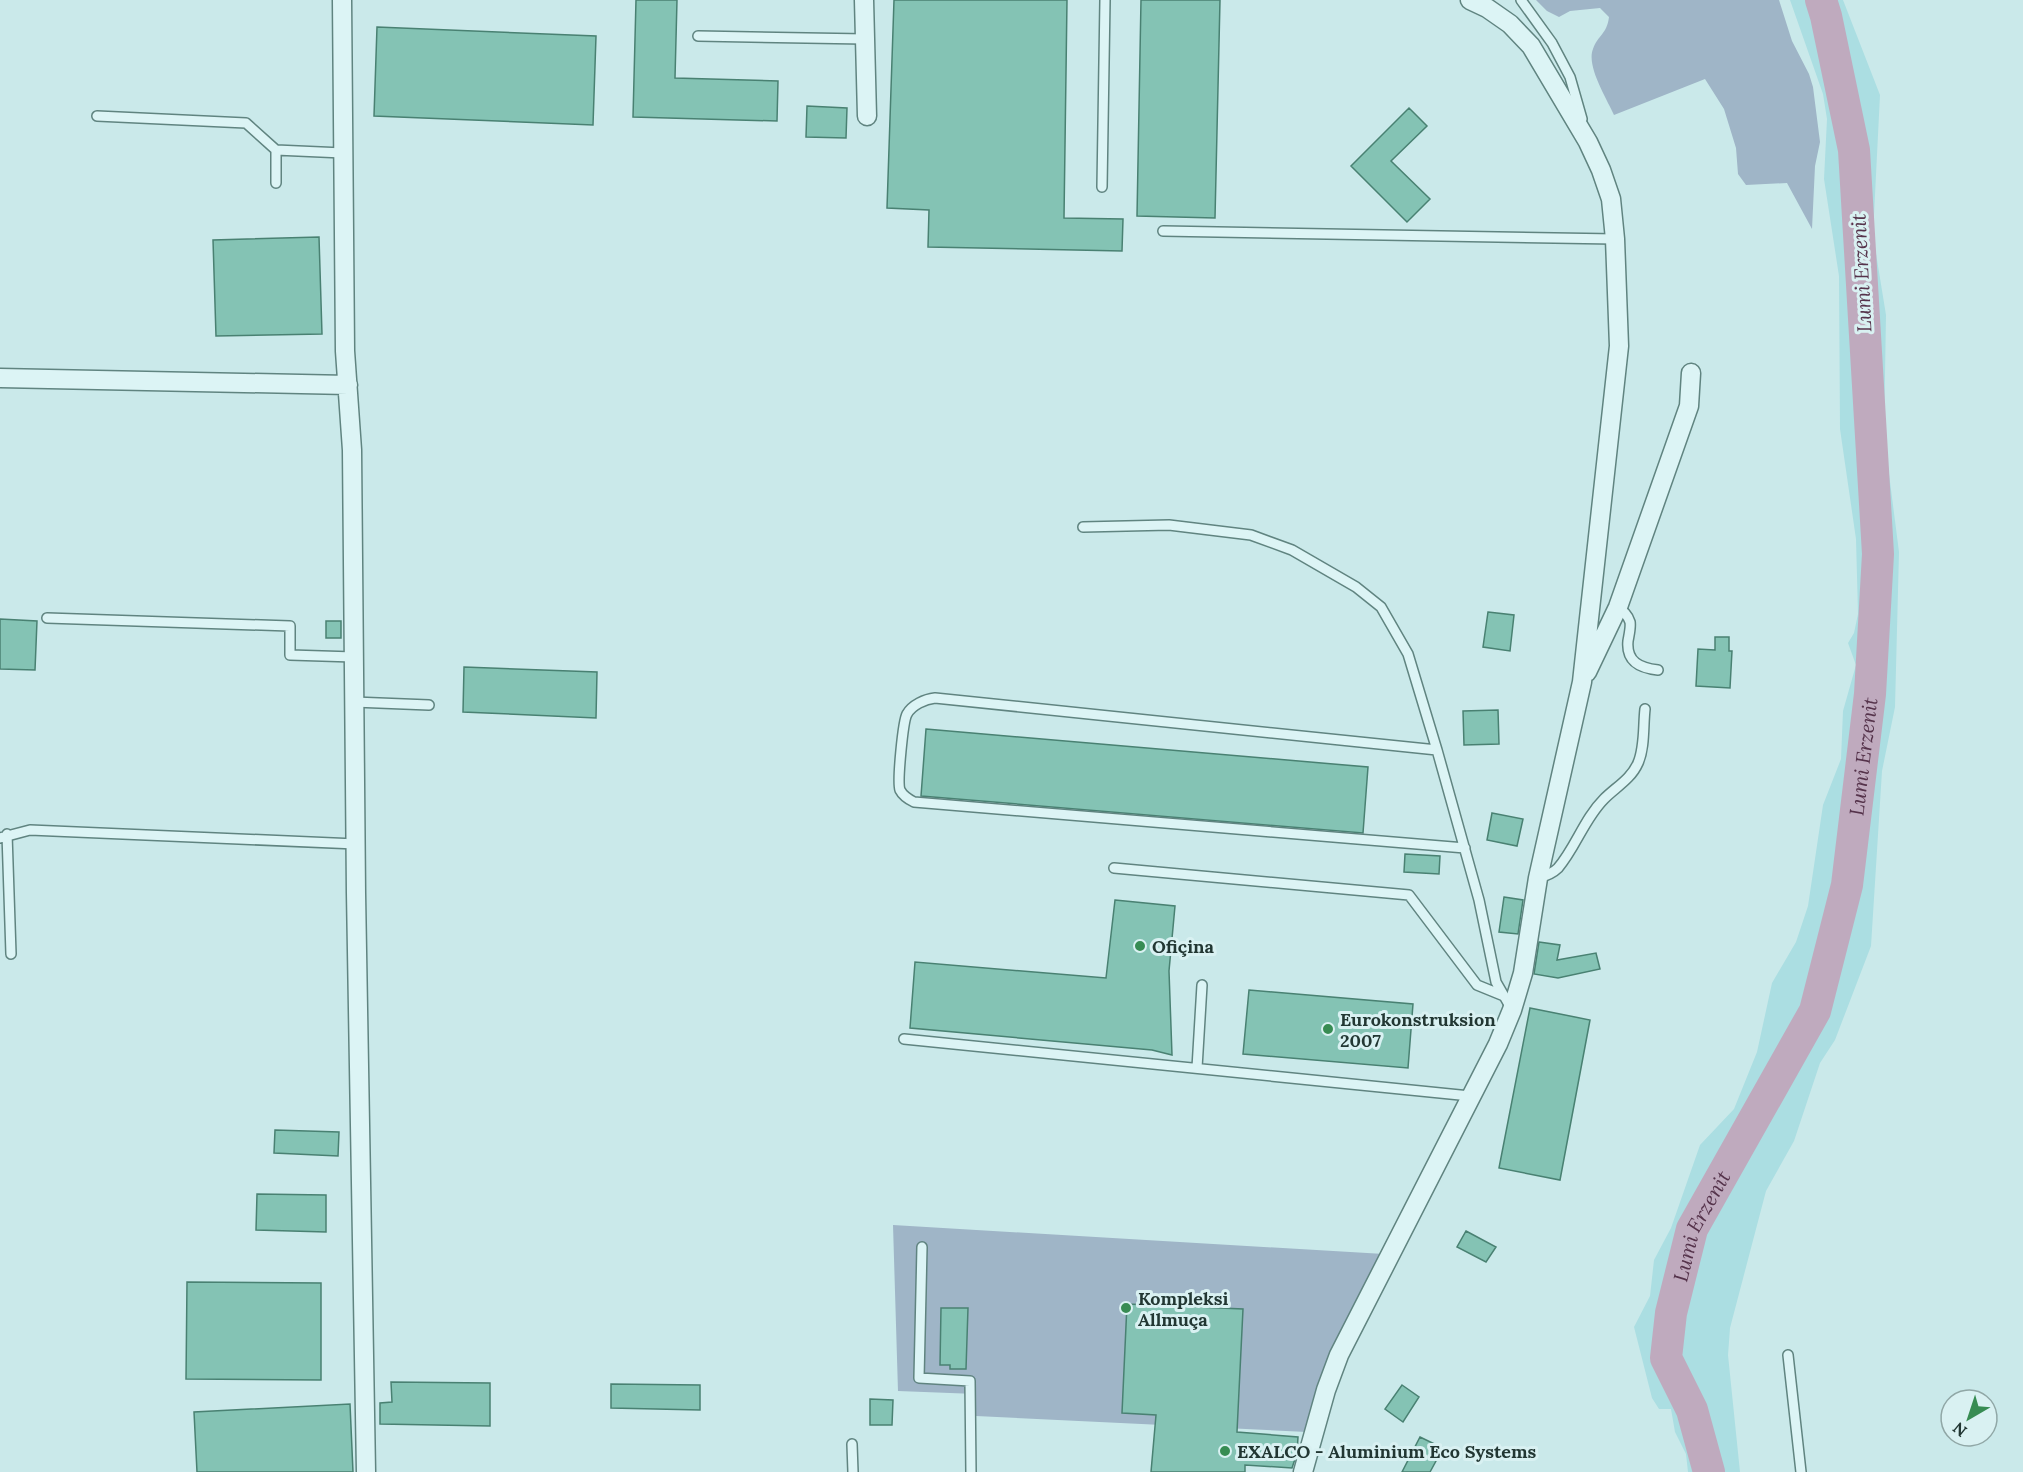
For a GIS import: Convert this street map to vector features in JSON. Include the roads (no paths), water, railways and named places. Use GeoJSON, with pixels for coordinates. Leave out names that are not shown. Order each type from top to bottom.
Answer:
{"type":"FeatureCollection","features":[{"type":"Feature","properties":{"kind":"street"},"geometry":{"type":"LineString","coordinates":[[342,0],[345,351],[352,450],[366,1472]]}},
{"type":"Feature","properties":{"kind":"street"},"geometry":{"type":"LineString","coordinates":[[864,0],[867,116]]}},
{"type":"Feature","properties":{"kind":"street"},"geometry":{"type":"LineString","coordinates":[[1303,1472],[1326,1390],[1339,1355],[1498,1044],[1508,1003],[1522,972],[1538,879],[1582,682],[1619,346],[1615,239],[1611,199],[1588,142],[1531,46],[1510,24],[1487,8],[1470,0]]}},
{"type":"Feature","properties":{"kind":"street"},"geometry":{"type":"LineString","coordinates":[[1582,682],[1618,607],[1689,406],[1691,373]]}},
{"type":"Feature","properties":{"kind":"street"},"geometry":{"type":"LineString","coordinates":[[0,378],[348,385]]}},
{"type":"Feature","properties":{"kind":"lane"},"geometry":{"type":"LineString","coordinates":[[1102,187],[1105,0]]}},
{"type":"Feature","properties":{"kind":"lane"},"geometry":{"type":"LineString","coordinates":[[1521,0],[1552,43],[1570,77],[1588,142]]}},
{"type":"Feature","properties":{"kind":"lane"},"geometry":{"type":"LineString","coordinates":[[698,36],[865,39]]}},
{"type":"Feature","properties":{"kind":"lane"},"geometry":{"type":"LineString","coordinates":[[97,116],[246,123],[276,150],[343,153]]}},
{"type":"Feature","properties":{"kind":"lane"},"geometry":{"type":"LineString","coordinates":[[276,150],[276,183]]}},
{"type":"Feature","properties":{"kind":"lane"},"geometry":{"type":"LineString","coordinates":[[1163,231],[1615,239]]}},
{"type":"Feature","properties":{"kind":"lane"},"geometry":{"type":"LineString","coordinates":[[1083,527],[1169,525],[1251,535],[1292,550],[1356,587],[1381,607],[1408,654],[1479,900],[1496,982],[1508,1003]]}},
{"type":"Feature","properties":{"kind":"lane"},"geometry":{"type":"LineString","coordinates":[[1618,607],[1628,616],[1631,624],[1628,646],[1630,656],[1642,668],[1658,670]]}},
{"type":"Feature","properties":{"kind":"lane"},"geometry":{"type":"LineString","coordinates":[[47,618],[290,626],[290,655],[354,657]]}},
{"type":"Feature","properties":{"kind":"lane"},"geometry":{"type":"LineString","coordinates":[[1437,750],[935,698],[926,699],[907,713],[899,789],[904,796],[923,804],[1465,848]]}},
{"type":"Feature","properties":{"kind":"lane"},"geometry":{"type":"LineString","coordinates":[[354,702],[429,705]]}},
{"type":"Feature","properties":{"kind":"lane"},"geometry":{"type":"LineString","coordinates":[[1538,879],[1551,874],[1558,868],[1593,811],[1627,780],[1637,765],[1642,752],[1645,708]]}},
{"type":"Feature","properties":{"kind":"lane"},"geometry":{"type":"LineString","coordinates":[[11,954],[4,836],[30,830],[356,844]]}},
{"type":"Feature","properties":{"kind":"lane"},"geometry":{"type":"LineString","coordinates":[[1114,868],[1409,895],[1477,985],[1508,1003]]}},
{"type":"Feature","properties":{"kind":"lane"},"geometry":{"type":"LineString","coordinates":[[1197,1068],[1202,986]]}},
{"type":"Feature","properties":{"kind":"lane"},"geometry":{"type":"LineString","coordinates":[[904,1039],[1470,1096]]}},
{"type":"Feature","properties":{"kind":"lane"},"geometry":{"type":"LineString","coordinates":[[922,1247],[919,1378],[970,1382],[971,1472]]}},
{"type":"Feature","properties":{"kind":"lane"},"geometry":{"type":"LineString","coordinates":[[1788,1355],[1801,1472]]}},
{"type":"Feature","properties":{"kind":"lane"},"geometry":{"type":"LineString","coordinates":[[852,1444],[853,1472]]}},
{"type":"Feature","properties":{"kind":"waterway","name":"Lumi Erzenit"},"geometry":{"type":"LineString","coordinates":[[1709,1472],[1692,1410],[1666,1358],[1671,1313],[1692,1229],[1815,1011],[1847,885],[1870,694],[1878,554],[1854,150],[1821,0]]}},
{"type":"Feature","properties":{"kind":"place","name":"Ofiçina"},"geometry":{"type":"Point","coordinates":[1140,946]}},
{"type":"Feature","properties":{"kind":"place","name":"Eurokonstruksion 2007"},"geometry":{"type":"Point","coordinates":[1328,1029]}},
{"type":"Feature","properties":{"kind":"place","name":"Kompleksi Allmuça"},"geometry":{"type":"Point","coordinates":[1126,1308]}},
{"type":"Feature","properties":{"kind":"place","name":"EXALCO - Aluminium Eco Systems"},"geometry":{"type":"Point","coordinates":[1225,1451]}}]}
